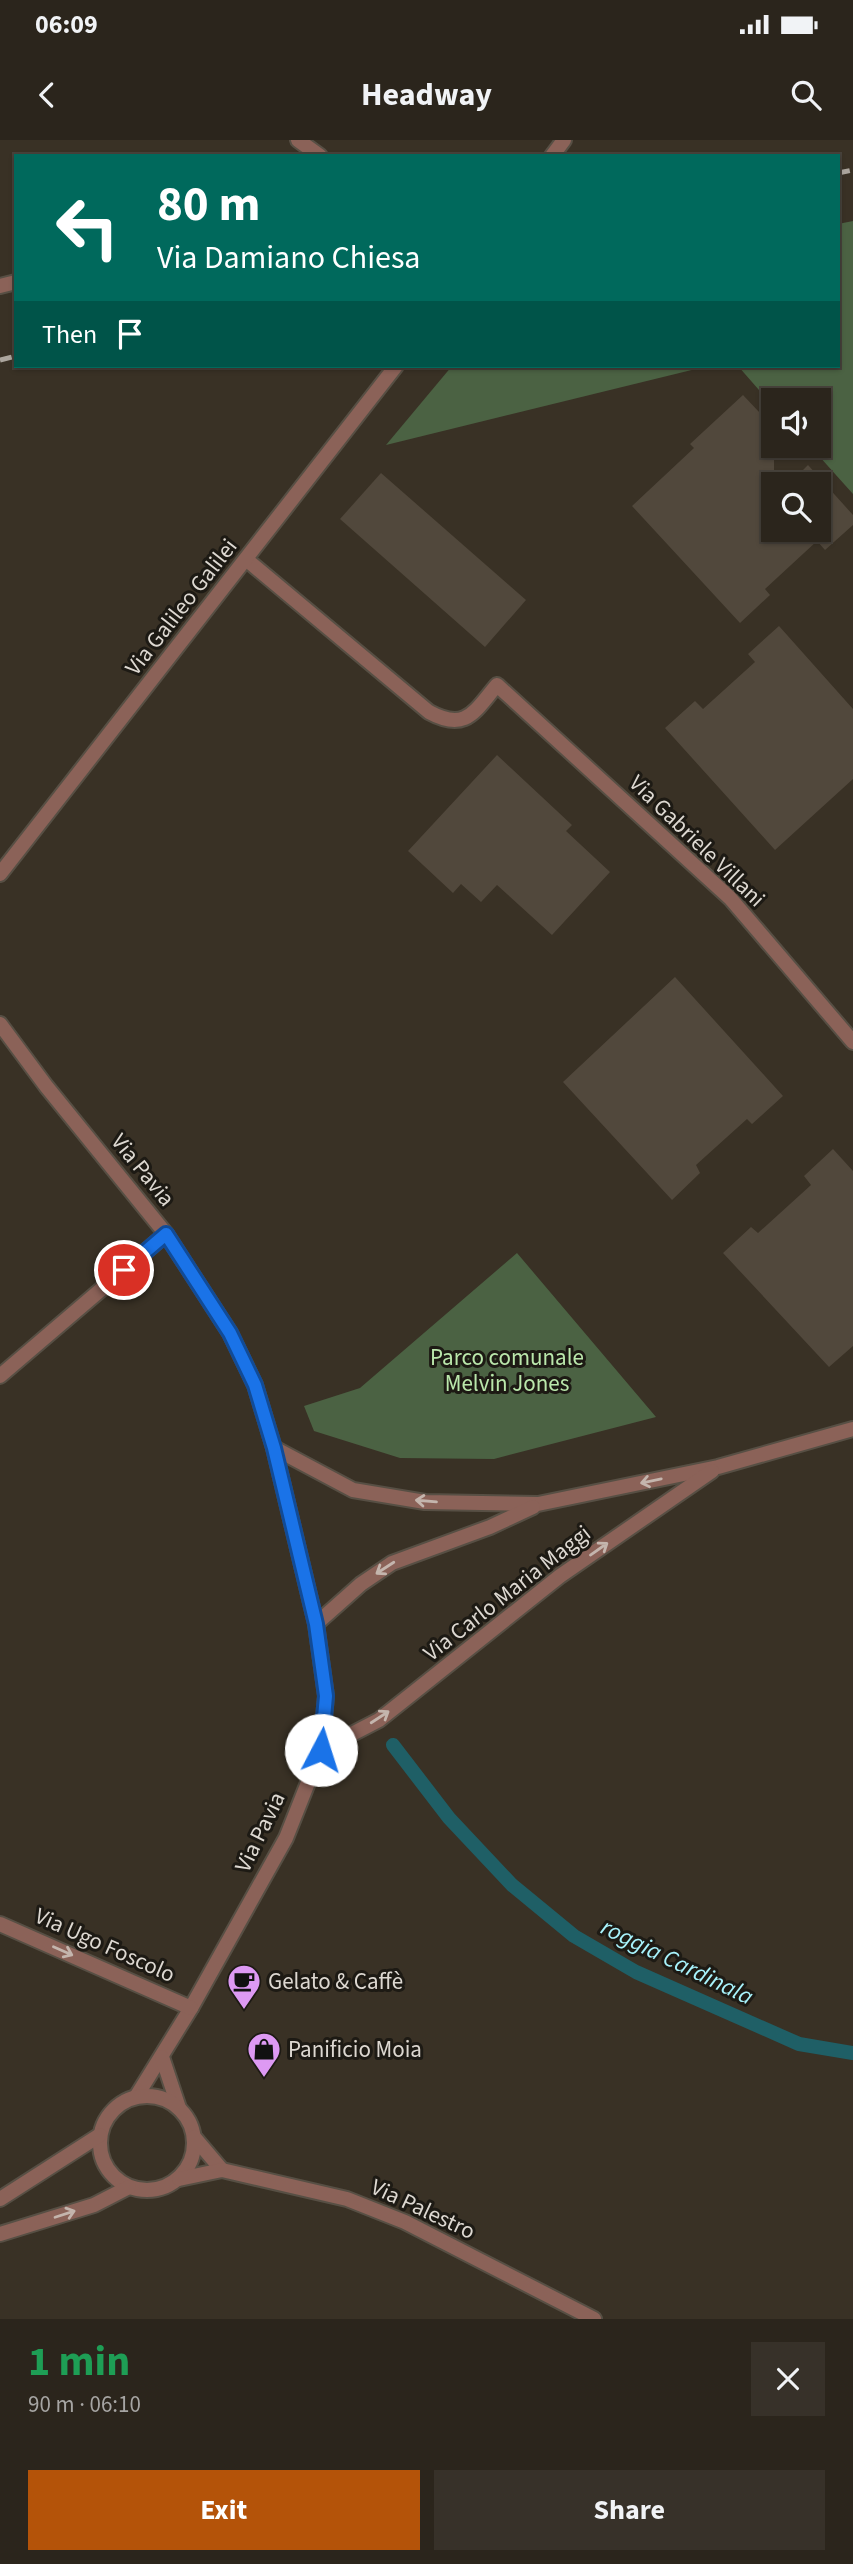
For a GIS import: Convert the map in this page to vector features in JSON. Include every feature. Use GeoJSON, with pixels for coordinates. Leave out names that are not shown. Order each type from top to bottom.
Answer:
{"type":"FeatureCollection","features":[{"type":"Feature","properties":{"kind":"street"},"geometry":{"type":"LineString","coordinates":[[298,140],[317,154]]}},
{"type":"Feature","properties":{"kind":"street","name":"Via Galileo Galilei"},"geometry":{"type":"LineString","coordinates":[[0,874],[394,368]]}},
{"type":"Feature","properties":{"kind":"street","name":"Via Gabriele Villani"},"geometry":{"type":"LineString","coordinates":[[247,560],[429,712],[447,722],[468,718],[497,685],[730,898],[853,1042]]}},
{"type":"Feature","properties":{"kind":"street","name":"Via Pavia"},"geometry":{"type":"LineString","coordinates":[[0,1024],[46,1086],[166,1234],[230,1333],[255,1385],[274,1448],[316,1624],[326,1696],[321,1750],[286,1838],[191,2008],[136,2097]]}},
{"type":"Feature","properties":{"kind":"street"},"geometry":{"type":"LineString","coordinates":[[0,1377],[166,1234]]}},
{"type":"Feature","properties":{"kind":"street","name":"Via Carlo Maria Maggi"},"geometry":{"type":"LineString","coordinates":[[274,1448],[353,1490],[425,1502],[538,1504],[718,1467],[853,1429]]}},
{"type":"Feature","properties":{"kind":"street","name":"Via Carlo Maria Maggi"},"geometry":{"type":"LineString","coordinates":[[321,1750],[379,1720],[560,1576],[718,1467]]}},
{"type":"Feature","properties":{"kind":"street","name":"Via Carlo Maria Maggi"},"geometry":{"type":"LineString","coordinates":[[316,1624],[361,1584],[392,1563],[490,1527],[538,1504]]}},
{"type":"Feature","properties":{"kind":"street","name":"Via Ugo Foscolo"},"geometry":{"type":"LineString","coordinates":[[0,1924],[191,2008]]}},
{"type":"Feature","properties":{"kind":"street"},"geometry":{"type":"LineString","coordinates":[[162,2057],[179,2108],[189,2122],[194,2137],[222,2171]]}},
{"type":"Feature","properties":{"kind":"street"},"geometry":{"type":"LineString","coordinates":[[179,2108],[166,2100],[150,2096],[136,2097],[112,2111],[100,2135],[100,2151],[105,2166],[115,2179],[129,2187],[142,2191],[155,2190],[179,2179],[193,2153],[194,2137]]}},
{"type":"Feature","properties":{"kind":"street"},"geometry":{"type":"LineString","coordinates":[[0,2199],[100,2135]]}},
{"type":"Feature","properties":{"kind":"street","name":"Via Palestro"},"geometry":{"type":"LineString","coordinates":[[179,2179],[222,2171],[347,2199],[405,2222],[594,2319]]}},
{"type":"Feature","properties":{"kind":"street"},"geometry":{"type":"LineString","coordinates":[[0,2234],[94,2204],[129,2187]]}},
{"type":"Feature","properties":{"kind":"green space"},"geometry":{"type":"Polygon","coordinates":[[[853,221],[853,494],[821,458],[831,458],[831,388],[761,388],[761,392],[740,368],[840,368],[840,224],[853,221]]]}},
{"type":"Feature","properties":{"kind":"green space"},"geometry":{"type":"Polygon","coordinates":[[[450,368],[700,368],[386,445],[450,368]]]}},
{"type":"Feature","properties":{"kind":"green space","name":"Parco comunale Melvin Jones"},"geometry":{"type":"Polygon","coordinates":[[[517,1253],[656,1417],[494,1459],[400,1458],[314,1431],[304,1406],[360,1388],[517,1253]]]}},
{"type":"Feature","properties":{"kind":"building"},"geometry":{"type":"Polygon","coordinates":[[[743,395],[761,414],[761,458],[774,458],[774,472],[761,472],[761,542],[816,542],[765,589],[770,595],[740,623],[632,506],[694,448],[690,444],[743,395]]]}},
{"type":"Feature","properties":{"kind":"building"},"geometry":{"type":"Polygon","coordinates":[[[808,465],[814,472],[801,472],[808,465]]]}},
{"type":"Feature","properties":{"kind":"building"},"geometry":{"type":"Polygon","coordinates":[[[381,473],[526,600],[485,647],[340,519],[381,473]]]}},
{"type":"Feature","properties":{"kind":"building"},"geometry":{"type":"Polygon","coordinates":[[[831,491],[853,515],[853,525],[825,550],[818,542],[831,542],[831,491]]]}},
{"type":"Feature","properties":{"kind":"building"},"geometry":{"type":"Polygon","coordinates":[[[779,626],[853,709],[853,779],[775,850],[665,728],[695,701],[703,709],[755,662],[748,654],[779,626]]]}},
{"type":"Feature","properties":{"kind":"building"},"geometry":{"type":"Polygon","coordinates":[[[497,755],[572,825],[566,831],[610,872],[552,935],[497,885],[481,902],[461,884],[453,893],[408,851],[497,755]]]}},
{"type":"Feature","properties":{"kind":"building"},"geometry":{"type":"Polygon","coordinates":[[[675,977],[783,1096],[752,1124],[747,1119],[696,1165],[700,1173],[672,1200],[563,1082],[675,977]]]}},
{"type":"Feature","properties":{"kind":"building"},"geometry":{"type":"Polygon","coordinates":[[[833,1149],[853,1171],[853,1346],[829,1367],[723,1253],[751,1227],[758,1233],[811,1185],[804,1176],[833,1149]]]}},
{"type":"Feature","properties":{"kind":"waterway","name":"roggia Cardinala"},"geometry":{"type":"LineString","coordinates":[[393,1745],[449,1818],[512,1885],[574,1936],[636,1972],[799,2044],[853,2053]]}},
{"type":"Feature","properties":{"kind":"railway"},"geometry":{"type":"LineString","coordinates":[[840,173],[853,170]]}},
{"type":"Feature","properties":{"kind":"railway"},"geometry":{"type":"LineString","coordinates":[[0,360],[14,356]]}},
{"type":"Feature","properties":{"kind":"place","name":"Gelato & Caffè"},"geometry":{"type":"Point","coordinates":[244,2011]}},
{"type":"Feature","properties":{"kind":"place","name":"Panificio Moia"},"geometry":{"type":"Point","coordinates":[264,2079]}},
{"type":"Feature","properties":{"kind":"route"},"geometry":{"type":"LineString","coordinates":[[124,1270],[166,1234],[230,1333],[255,1385],[294,1526],[316,1624],[326,1696],[321,1750]]}}]}
